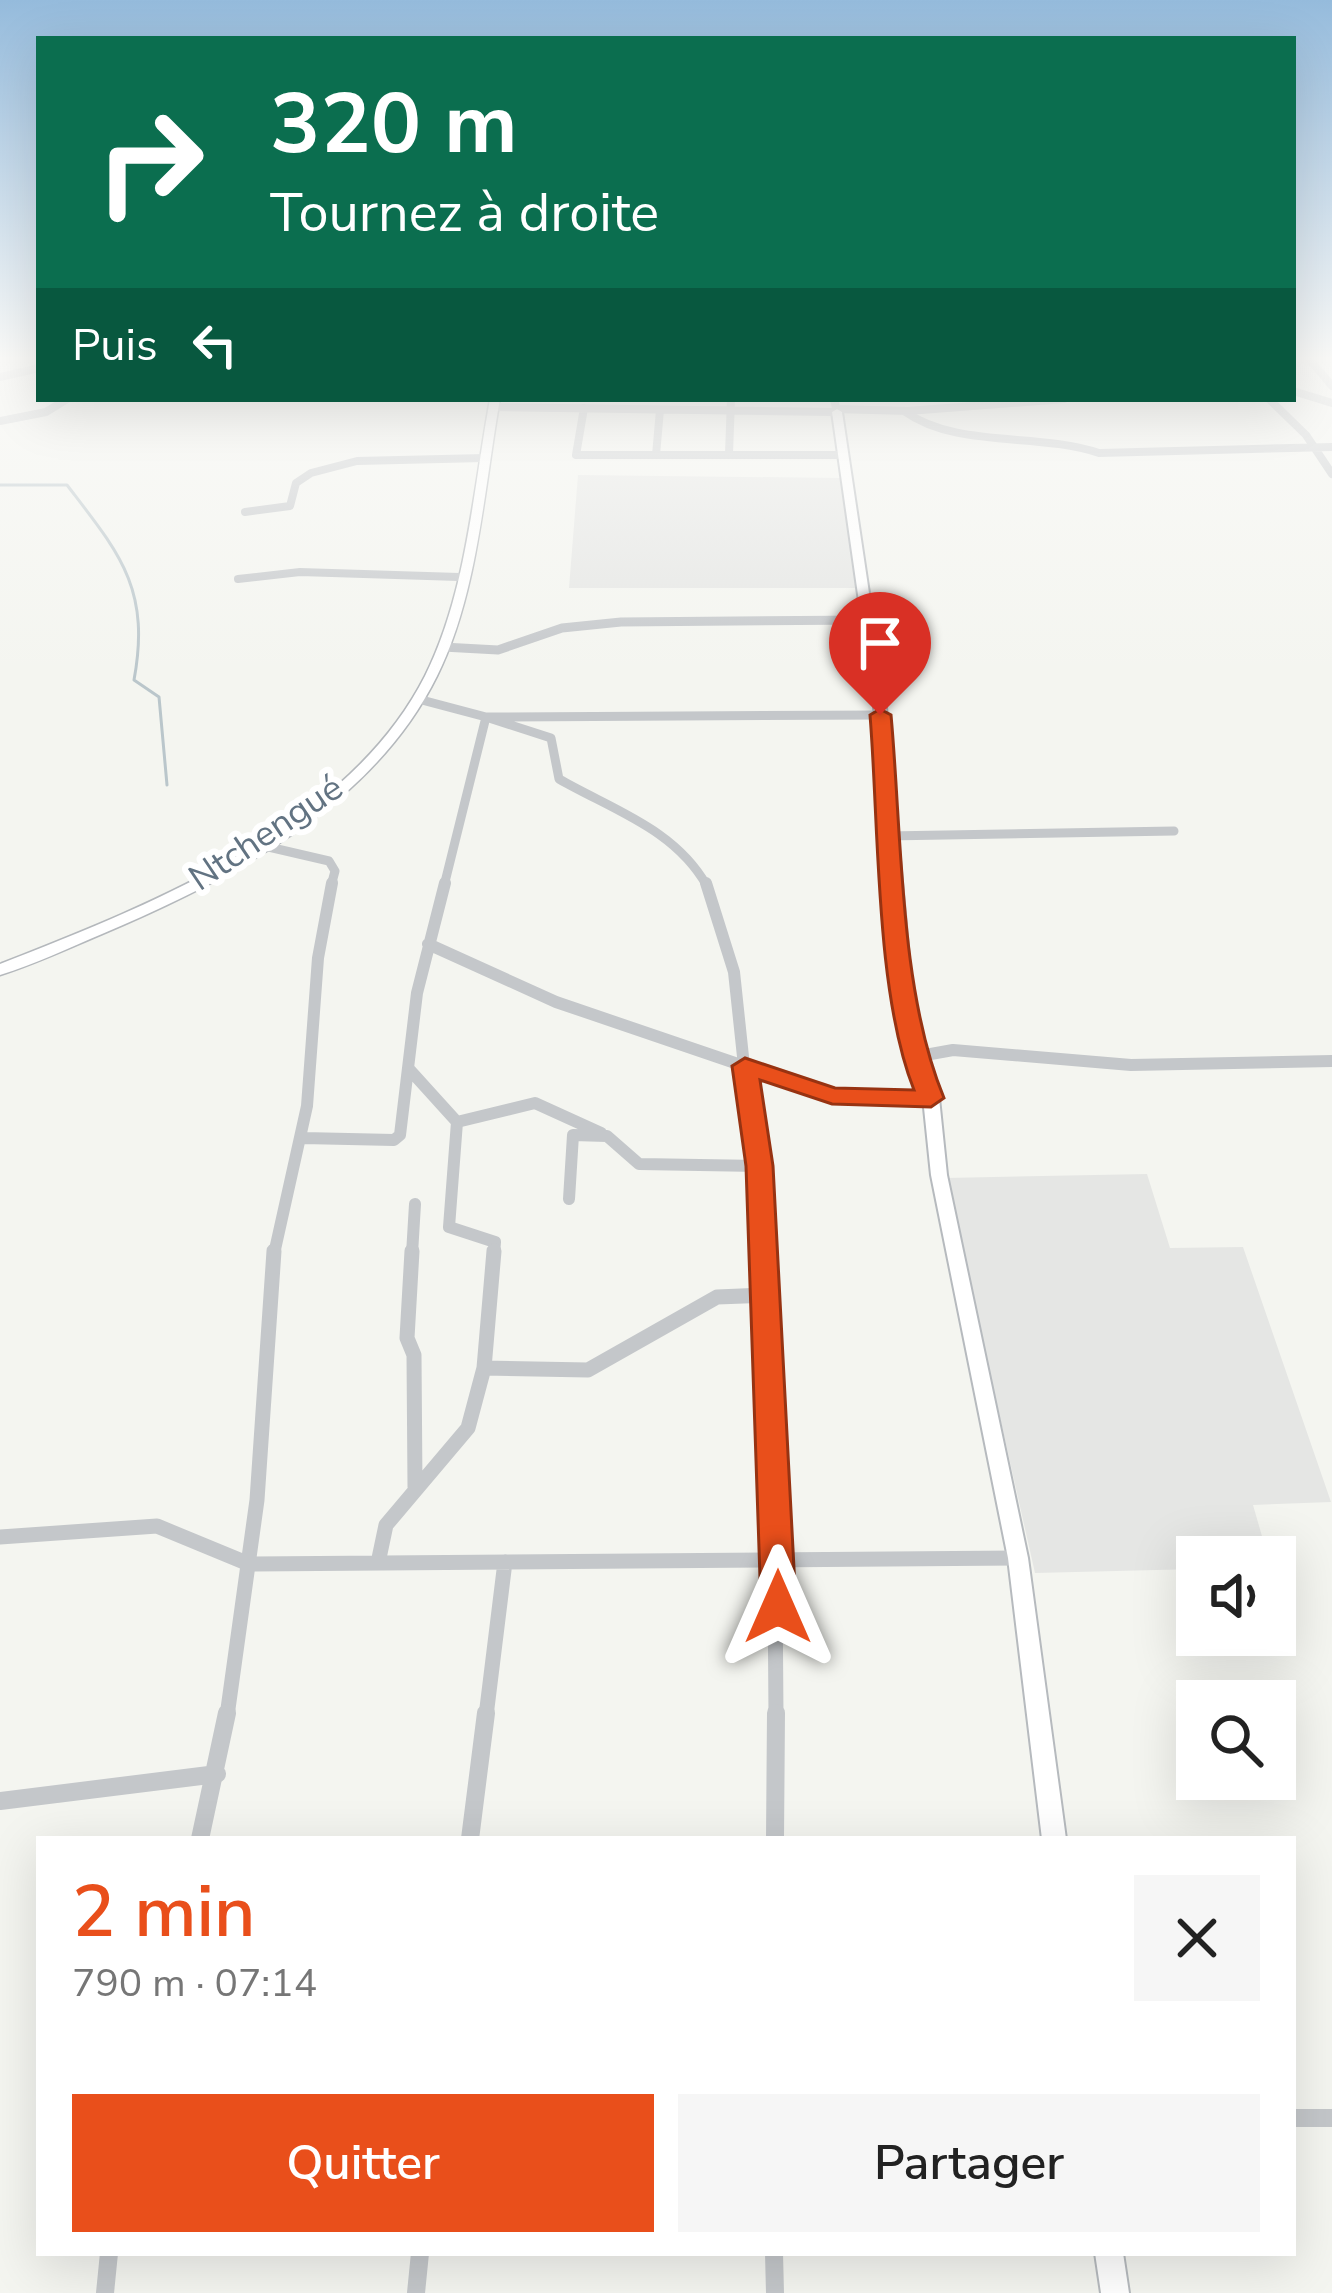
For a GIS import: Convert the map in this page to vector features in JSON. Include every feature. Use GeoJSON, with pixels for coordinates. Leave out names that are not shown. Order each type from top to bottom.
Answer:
{"type":"FeatureCollection","features":[{"type":"Feature","properties":{"kind":"main road","name":"Ntchengué"},"geometry":{"type":"LineString","coordinates":[[0,970],[150,906],[260,845],[344,784],[418,699],[443,647],[483,462]]}},
{"type":"Feature","properties":{"kind":"street"},"geometry":{"type":"LineString","coordinates":[[244,512],[290,506],[296,483],[320,469],[366,462]]}},
{"type":"Feature","properties":{"kind":"street"},"geometry":{"type":"LineString","coordinates":[[844,462],[869,620],[887,836],[914,1057],[931,1098],[939,1175],[1018,1558],[1054,1836]]}},
{"type":"Feature","properties":{"kind":"street"},"geometry":{"type":"LineString","coordinates":[[238,579],[300,572],[458,578]]}},
{"type":"Feature","properties":{"kind":"street"},"geometry":{"type":"LineString","coordinates":[[443,647],[498,650],[562,628],[621,622],[869,620]]}},
{"type":"Feature","properties":{"kind":"street"},"geometry":{"type":"LineString","coordinates":[[418,699],[551,738],[560,779],[598,804],[652,825],[704,878],[730,939],[760,1166],[779,1561],[775,1836]]}},
{"type":"Feature","properties":{"kind":"street"},"geometry":{"type":"LineString","coordinates":[[486,717],[880,715]]}},
{"type":"Feature","properties":{"kind":"street"},"geometry":{"type":"LineString","coordinates":[[303,1138],[394,1140],[400,1135],[428,944],[486,717]]}},
{"type":"Feature","properties":{"kind":"street"},"geometry":{"type":"LineString","coordinates":[[887,836],[1174,831]]}},
{"type":"Feature","properties":{"kind":"street"},"geometry":{"type":"LineString","coordinates":[[201,1836],[217,1774],[249,1564],[268,1383],[272,1262],[303,1138],[316,1039],[316,936],[335,871],[329,861],[260,845]]}},
{"type":"Feature","properties":{"kind":"street"},"geometry":{"type":"LineString","coordinates":[[428,944],[556,1002],[832,1096],[931,1098]]}},
{"type":"Feature","properties":{"kind":"street"},"geometry":{"type":"LineString","coordinates":[[914,1057],[953,1051],[1172,1066],[1332,1061]]}},
{"type":"Feature","properties":{"kind":"street"},"geometry":{"type":"LineString","coordinates":[[378,1563],[386,1525],[468,1428],[484,1369],[495,1242],[449,1226],[457,1122],[409,1069]]}},
{"type":"Feature","properties":{"kind":"street"},"geometry":{"type":"LineString","coordinates":[[457,1122],[535,1102],[607,1136],[640,1164],[760,1166]]}},
{"type":"Feature","properties":{"kind":"street"},"geometry":{"type":"LineString","coordinates":[[569,1199],[573,1135],[607,1136]]}},
{"type":"Feature","properties":{"kind":"street"},"geometry":{"type":"LineString","coordinates":[[415,1204],[407,1338],[414,1354],[415,1488]]}},
{"type":"Feature","properties":{"kind":"street"},"geometry":{"type":"LineString","coordinates":[[484,1369],[588,1370],[717,1297],[766,1295]]}},
{"type":"Feature","properties":{"kind":"street"},"geometry":{"type":"LineString","coordinates":[[0,1537],[157,1526],[249,1564],[1018,1558]]}},
{"type":"Feature","properties":{"kind":"street"},"geometry":{"type":"LineString","coordinates":[[470,1836],[505,1562]]}},
{"type":"Feature","properties":{"kind":"street"},"geometry":{"type":"LineString","coordinates":[[0,1801],[217,1774]]}},
{"type":"Feature","properties":{"kind":"street"},"geometry":{"type":"LineString","coordinates":[[1296,2118],[1332,2118]]}},
{"type":"Feature","properties":{"kind":"street"},"geometry":{"type":"LineString","coordinates":[[105,2293],[109,2256]]}},
{"type":"Feature","properties":{"kind":"street"},"geometry":{"type":"LineString","coordinates":[[416,2293],[420,2256]]}},
{"type":"Feature","properties":{"kind":"street"},"geometry":{"type":"LineString","coordinates":[[774,2256],[775,2293]]}},
{"type":"Feature","properties":{"kind":"street"},"geometry":{"type":"LineString","coordinates":[[1109,2256],[1115,2293]]}},
{"type":"Feature","properties":{"kind":"shaded area"},"geometry":{"type":"Polygon","coordinates":[[[578,475],[840,478],[858,588],[569,588],[578,475]]]}},
{"type":"Feature","properties":{"kind":"shaded area"},"geometry":{"type":"Polygon","coordinates":[[[1147,1174],[1170,1248],[1243,1247],[1331,1502],[1253,1505],[1262,1536],[1176,1536],[1176,1570],[1035,1573],[946,1178],[1147,1174]]]}},
{"type":"Feature","properties":{"kind":"waterway"},"geometry":{"type":"LineString","coordinates":[[0,485],[67,485],[116,552],[138,620],[134,680],[159,697],[167,785]]}},
{"type":"Feature","properties":{"kind":"route"},"geometry":{"type":"LineString","coordinates":[[778,1607],[760,1166],[745,1066],[832,1096],[931,1098],[914,1057],[904,1002],[880,715]]}}]}
